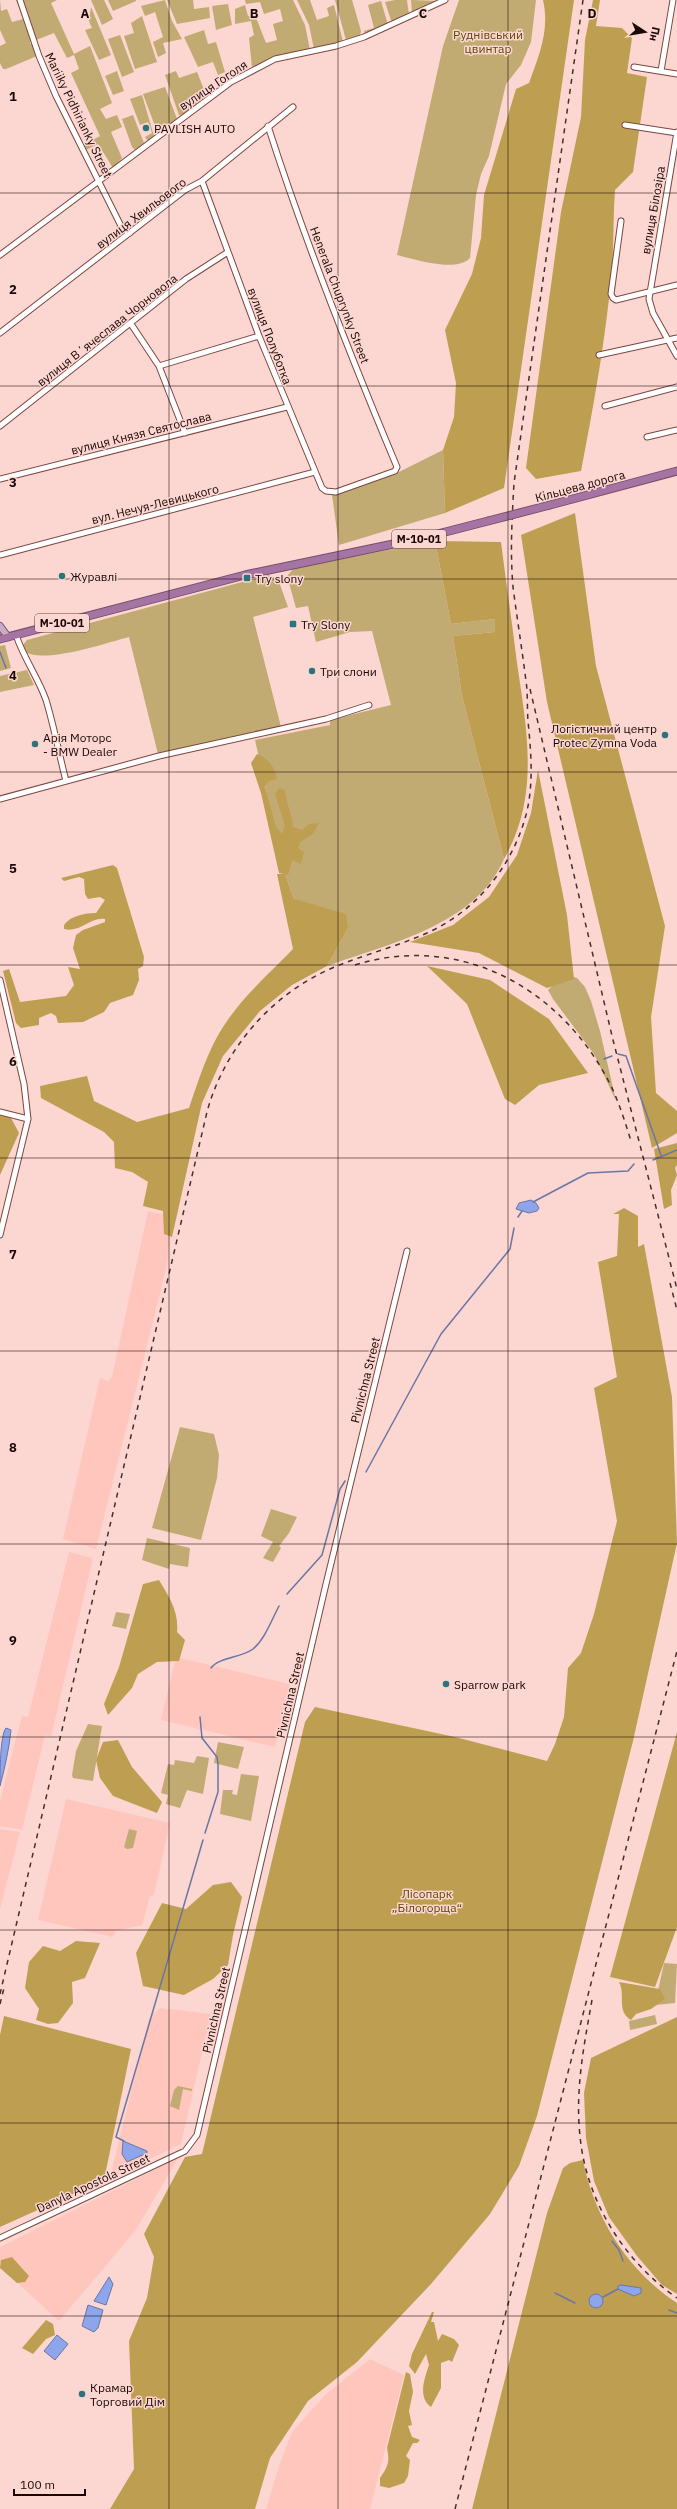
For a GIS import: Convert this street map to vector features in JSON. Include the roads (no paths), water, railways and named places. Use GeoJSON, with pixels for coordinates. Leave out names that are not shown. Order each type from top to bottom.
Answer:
{"type":"FeatureCollection","features":[{"type":"Feature","properties":{"kind":"highway","name":"Кільцева дорога"},"geometry":{"type":"LineString","coordinates":[[16,635],[245,575],[422,538],[677,470]]}},
{"type":"Feature","properties":{"kind":"highway","name":"М-10-01"},"geometry":{"type":"LineString","coordinates":[[0,639],[16,635]]}},
{"type":"Feature","properties":{"kind":"main road"},"geometry":{"type":"LineString","coordinates":[[0,626],[8,637]]}},
{"type":"Feature","properties":{"kind":"street","name":"Mariiky Pidhirianky Street"},"geometry":{"type":"LineString","coordinates":[[20,0],[39,56],[56,96],[122,228],[130,233]]}},
{"type":"Feature","properties":{"kind":"street","name":"вулиця Гоголя"},"geometry":{"type":"LineString","coordinates":[[0,255],[231,82],[276,59],[336,46],[364,38],[445,0]]}},
{"type":"Feature","properties":{"kind":"street"},"geometry":{"type":"LineString","coordinates":[[661,71],[673,0]]}},
{"type":"Feature","properties":{"kind":"street"},"geometry":{"type":"LineString","coordinates":[[634,68],[677,74]]}},
{"type":"Feature","properties":{"kind":"street","name":"вулиця Хвильового"},"geometry":{"type":"LineString","coordinates":[[0,333],[185,190],[202,181],[293,107]]}},
{"type":"Feature","properties":{"kind":"street"},"geometry":{"type":"LineString","coordinates":[[624,125],[677,132]]}},
{"type":"Feature","properties":{"kind":"street","name":"Henerala Chuprynky Street"},"geometry":{"type":"LineString","coordinates":[[268,126],[284,174],[346,342],[397,470],[330,492]]}},
{"type":"Feature","properties":{"kind":"street","name":"вулиця Білозіра"},"geometry":{"type":"LineString","coordinates":[[649,292],[677,132]]}},
{"type":"Feature","properties":{"kind":"street","name":"вулиця Полуботка"},"geometry":{"type":"LineString","coordinates":[[202,181],[259,336],[287,407],[322,488],[330,492]]}},
{"type":"Feature","properties":{"kind":"street"},"geometry":{"type":"LineString","coordinates":[[621,221],[611,296],[616,300],[677,285]]}},
{"type":"Feature","properties":{"kind":"street","name":"вулиця Вʼячеслава Чорновола"},"geometry":{"type":"LineString","coordinates":[[0,426],[186,279],[228,252]]}},
{"type":"Feature","properties":{"kind":"street"},"geometry":{"type":"LineString","coordinates":[[649,292],[653,313],[677,356]]}},
{"type":"Feature","properties":{"kind":"street"},"geometry":{"type":"LineString","coordinates":[[130,324],[159,366],[185,433]]}},
{"type":"Feature","properties":{"kind":"street"},"geometry":{"type":"LineString","coordinates":[[159,366],[259,336]]}},
{"type":"Feature","properties":{"kind":"street"},"geometry":{"type":"LineString","coordinates":[[599,355],[677,338]]}},
{"type":"Feature","properties":{"kind":"street"},"geometry":{"type":"LineString","coordinates":[[604,406],[677,387]]}},
{"type":"Feature","properties":{"kind":"street","name":"вулиця Князя Святослава"},"geometry":{"type":"LineString","coordinates":[[0,479],[287,407]]}},
{"type":"Feature","properties":{"kind":"street"},"geometry":{"type":"LineString","coordinates":[[647,437],[677,430]]}},
{"type":"Feature","properties":{"kind":"street","name":"вул. Нечуя-Левицького"},"geometry":{"type":"LineString","coordinates":[[0,555],[315,472]]}},
{"type":"Feature","properties":{"kind":"street"},"geometry":{"type":"LineString","coordinates":[[16,635],[21,652],[36,674],[46,700],[66,781]]}},
{"type":"Feature","properties":{"kind":"street"},"geometry":{"type":"LineString","coordinates":[[0,798],[159,756],[326,719],[369,705]]}},
{"type":"Feature","properties":{"kind":"street"},"geometry":{"type":"LineString","coordinates":[[0,980],[24,1084],[28,1119],[0,1235]]}},
{"type":"Feature","properties":{"kind":"street"},"geometry":{"type":"LineString","coordinates":[[0,1112],[28,1119]]}},
{"type":"Feature","properties":{"kind":"street","name":"Pivnichna Street"},"geometry":{"type":"LineString","coordinates":[[193,2143],[197,2135],[326,1584],[407,1251]]}},
{"type":"Feature","properties":{"kind":"street","name":"Danyla Apostola Street"},"geometry":{"type":"LineString","coordinates":[[0,2238],[185,2151],[193,2143]]}},
{"type":"Feature","properties":{"kind":"water"},"geometry":{"type":"Polygon","coordinates":[[[531,1200],[536,1203],[539,1208],[537,1211],[529,1213],[516,1209],[519,1203],[531,1200]]]}},
{"type":"Feature","properties":{"kind":"water"},"geometry":{"type":"Polygon","coordinates":[[[6,1728],[11,1730],[7,1758],[0,1786],[1,1746],[6,1728]]]}},
{"type":"Feature","properties":{"kind":"water"},"geometry":{"type":"Polygon","coordinates":[[[123,2141],[147,2151],[147,2153],[127,2162],[122,2154],[123,2141]]]}},
{"type":"Feature","properties":{"kind":"water"},"geometry":{"type":"Polygon","coordinates":[[[109,2277],[113,2284],[106,2305],[94,2301],[109,2277]]]}},
{"type":"Feature","properties":{"kind":"water"},"geometry":{"type":"Polygon","coordinates":[[[621,2285],[641,2288],[641,2293],[634,2296],[618,2289],[618,2286],[621,2285]]]}},
{"type":"Feature","properties":{"kind":"water"},"geometry":{"type":"Polygon","coordinates":[[[593,2294],[599,2294],[603,2298],[603,2304],[599,2308],[593,2308],[589,2304],[589,2298],[593,2294]]]}},
{"type":"Feature","properties":{"kind":"water"},"geometry":{"type":"Polygon","coordinates":[[[88,2305],[103,2310],[98,2328],[94,2332],[82,2326],[88,2305]]]}},
{"type":"Feature","properties":{"kind":"water"},"geometry":{"type":"Polygon","coordinates":[[[57,2335],[68,2344],[55,2360],[44,2351],[57,2335]]]}},
{"type":"Feature","properties":{"kind":"waterway"},"geometry":{"type":"LineString","coordinates":[[0,652],[6,668]]}},
{"type":"Feature","properties":{"kind":"waterway"},"geometry":{"type":"LineString","coordinates":[[618,1054],[626,1056],[661,1155]]}},
{"type":"Feature","properties":{"kind":"waterway"},"geometry":{"type":"LineString","coordinates":[[604,1059],[612,1056]]}},
{"type":"Feature","properties":{"kind":"waterway"},"geometry":{"type":"LineString","coordinates":[[653,1160],[677,1150]]}},
{"type":"Feature","properties":{"kind":"waterway"},"geometry":{"type":"LineString","coordinates":[[533,1202],[588,1173],[628,1171],[634,1164]]}},
{"type":"Feature","properties":{"kind":"waterway"},"geometry":{"type":"LineString","coordinates":[[518,1217],[522,1211]]}},
{"type":"Feature","properties":{"kind":"waterway"},"geometry":{"type":"LineString","coordinates":[[366,1472],[441,1334],[510,1249],[514,1228]]}},
{"type":"Feature","properties":{"kind":"waterway"},"geometry":{"type":"LineString","coordinates":[[287,1594],[322,1555],[340,1489],[345,1481]]}},
{"type":"Feature","properties":{"kind":"waterway"},"geometry":{"type":"LineString","coordinates":[[211,1668],[219,1662],[253,1649],[265,1634],[279,1606]]}},
{"type":"Feature","properties":{"kind":"waterway"},"geometry":{"type":"LineString","coordinates":[[200,1717],[202,1738],[217,1757],[218,1764],[218,1792],[205,1833]]}},
{"type":"Feature","properties":{"kind":"waterway"},"geometry":{"type":"LineString","coordinates":[[124,2141],[116,2137],[203,1840]]}},
{"type":"Feature","properties":{"kind":"waterway"},"geometry":{"type":"LineString","coordinates":[[612,2241],[619,2250],[623,2261]]}},
{"type":"Feature","properties":{"kind":"waterway"},"geometry":{"type":"LineString","coordinates":[[603,2297],[618,2289]]}},
{"type":"Feature","properties":{"kind":"waterway"},"geometry":{"type":"LineString","coordinates":[[555,2293],[575,2303]]}},
{"type":"Feature","properties":{"kind":"waterway"},"geometry":{"type":"LineString","coordinates":[[669,2310],[677,2313]]}},
{"type":"Feature","properties":{"kind":"railway"},"geometry":{"type":"LineString","coordinates":[[0,1994],[207,1112],[215,1089],[225,1067],[238,1046],[253,1027],[288,993],[308,980],[330,969],[427,933],[445,924],[476,900],[490,885],[512,852],[526,815],[530,792],[531,756],[527,686],[512,574],[514,483],[583,0]]}},
{"type":"Feature","properties":{"kind":"railway"},"geometry":{"type":"LineString","coordinates":[[530,689],[613,1040],[677,1289]]}},
{"type":"Feature","properties":{"kind":"railway"},"geometry":{"type":"LineString","coordinates":[[355,965],[394,957],[433,956],[470,963],[504,976],[536,996],[565,1021],[590,1050],[610,1084],[622,1112],[631,1141]]}},
{"type":"Feature","properties":{"kind":"railway"},"geometry":{"type":"LineString","coordinates":[[670,1283],[677,1310]]}},
{"type":"Feature","properties":{"kind":"railway"},"geometry":{"type":"LineString","coordinates":[[455,2509],[677,1651]]}},
{"type":"Feature","properties":{"kind":"railway"},"geometry":{"type":"LineString","coordinates":[[0,2004],[4,1988]]}},
{"type":"Feature","properties":{"kind":"railway"},"geometry":{"type":"LineString","coordinates":[[592,2000],[579,2085],[580,2136],[590,2184],[599,2206],[611,2228],[625,2248],[640,2266],[677,2298]]}},
{"type":"Feature","properties":{"kind":"place","name":"PAVLISH AUTO"},"geometry":{"type":"Point","coordinates":[146,128]}},
{"type":"Feature","properties":{"kind":"place","name":"Журавлі"},"geometry":{"type":"Point","coordinates":[62,576]}},
{"type":"Feature","properties":{"kind":"place","name":"Try slony"},"geometry":{"type":"Point","coordinates":[247,578]}},
{"type":"Feature","properties":{"kind":"place","name":"Try Slony"},"geometry":{"type":"Point","coordinates":[293,624]}},
{"type":"Feature","properties":{"kind":"place","name":"Три слони"},"geometry":{"type":"Point","coordinates":[312,671]}},
{"type":"Feature","properties":{"kind":"place","name":"Логістичний центр Protec Zymna Voda"},"geometry":{"type":"Point","coordinates":[665,735]}},
{"type":"Feature","properties":{"kind":"place","name":"Арія Моторс - BMW Dealer"},"geometry":{"type":"Point","coordinates":[35,744]}},
{"type":"Feature","properties":{"kind":"place","name":"Sparrow park"},"geometry":{"type":"Point","coordinates":[446,1684]}},
{"type":"Feature","properties":{"kind":"place","name":"Крамар Торговий Дім"},"geometry":{"type":"Point","coordinates":[82,2394]}},
{"type":"Feature","properties":{"kind":"park label","name":"Руднівський цвинтар"},"geometry":{"type":"Point","coordinates":[488,41]}},
{"type":"Feature","properties":{"kind":"park label","name":"Лісопарк „Білогорща“"},"geometry":{"type":"Point","coordinates":[427,1900]}}]}
